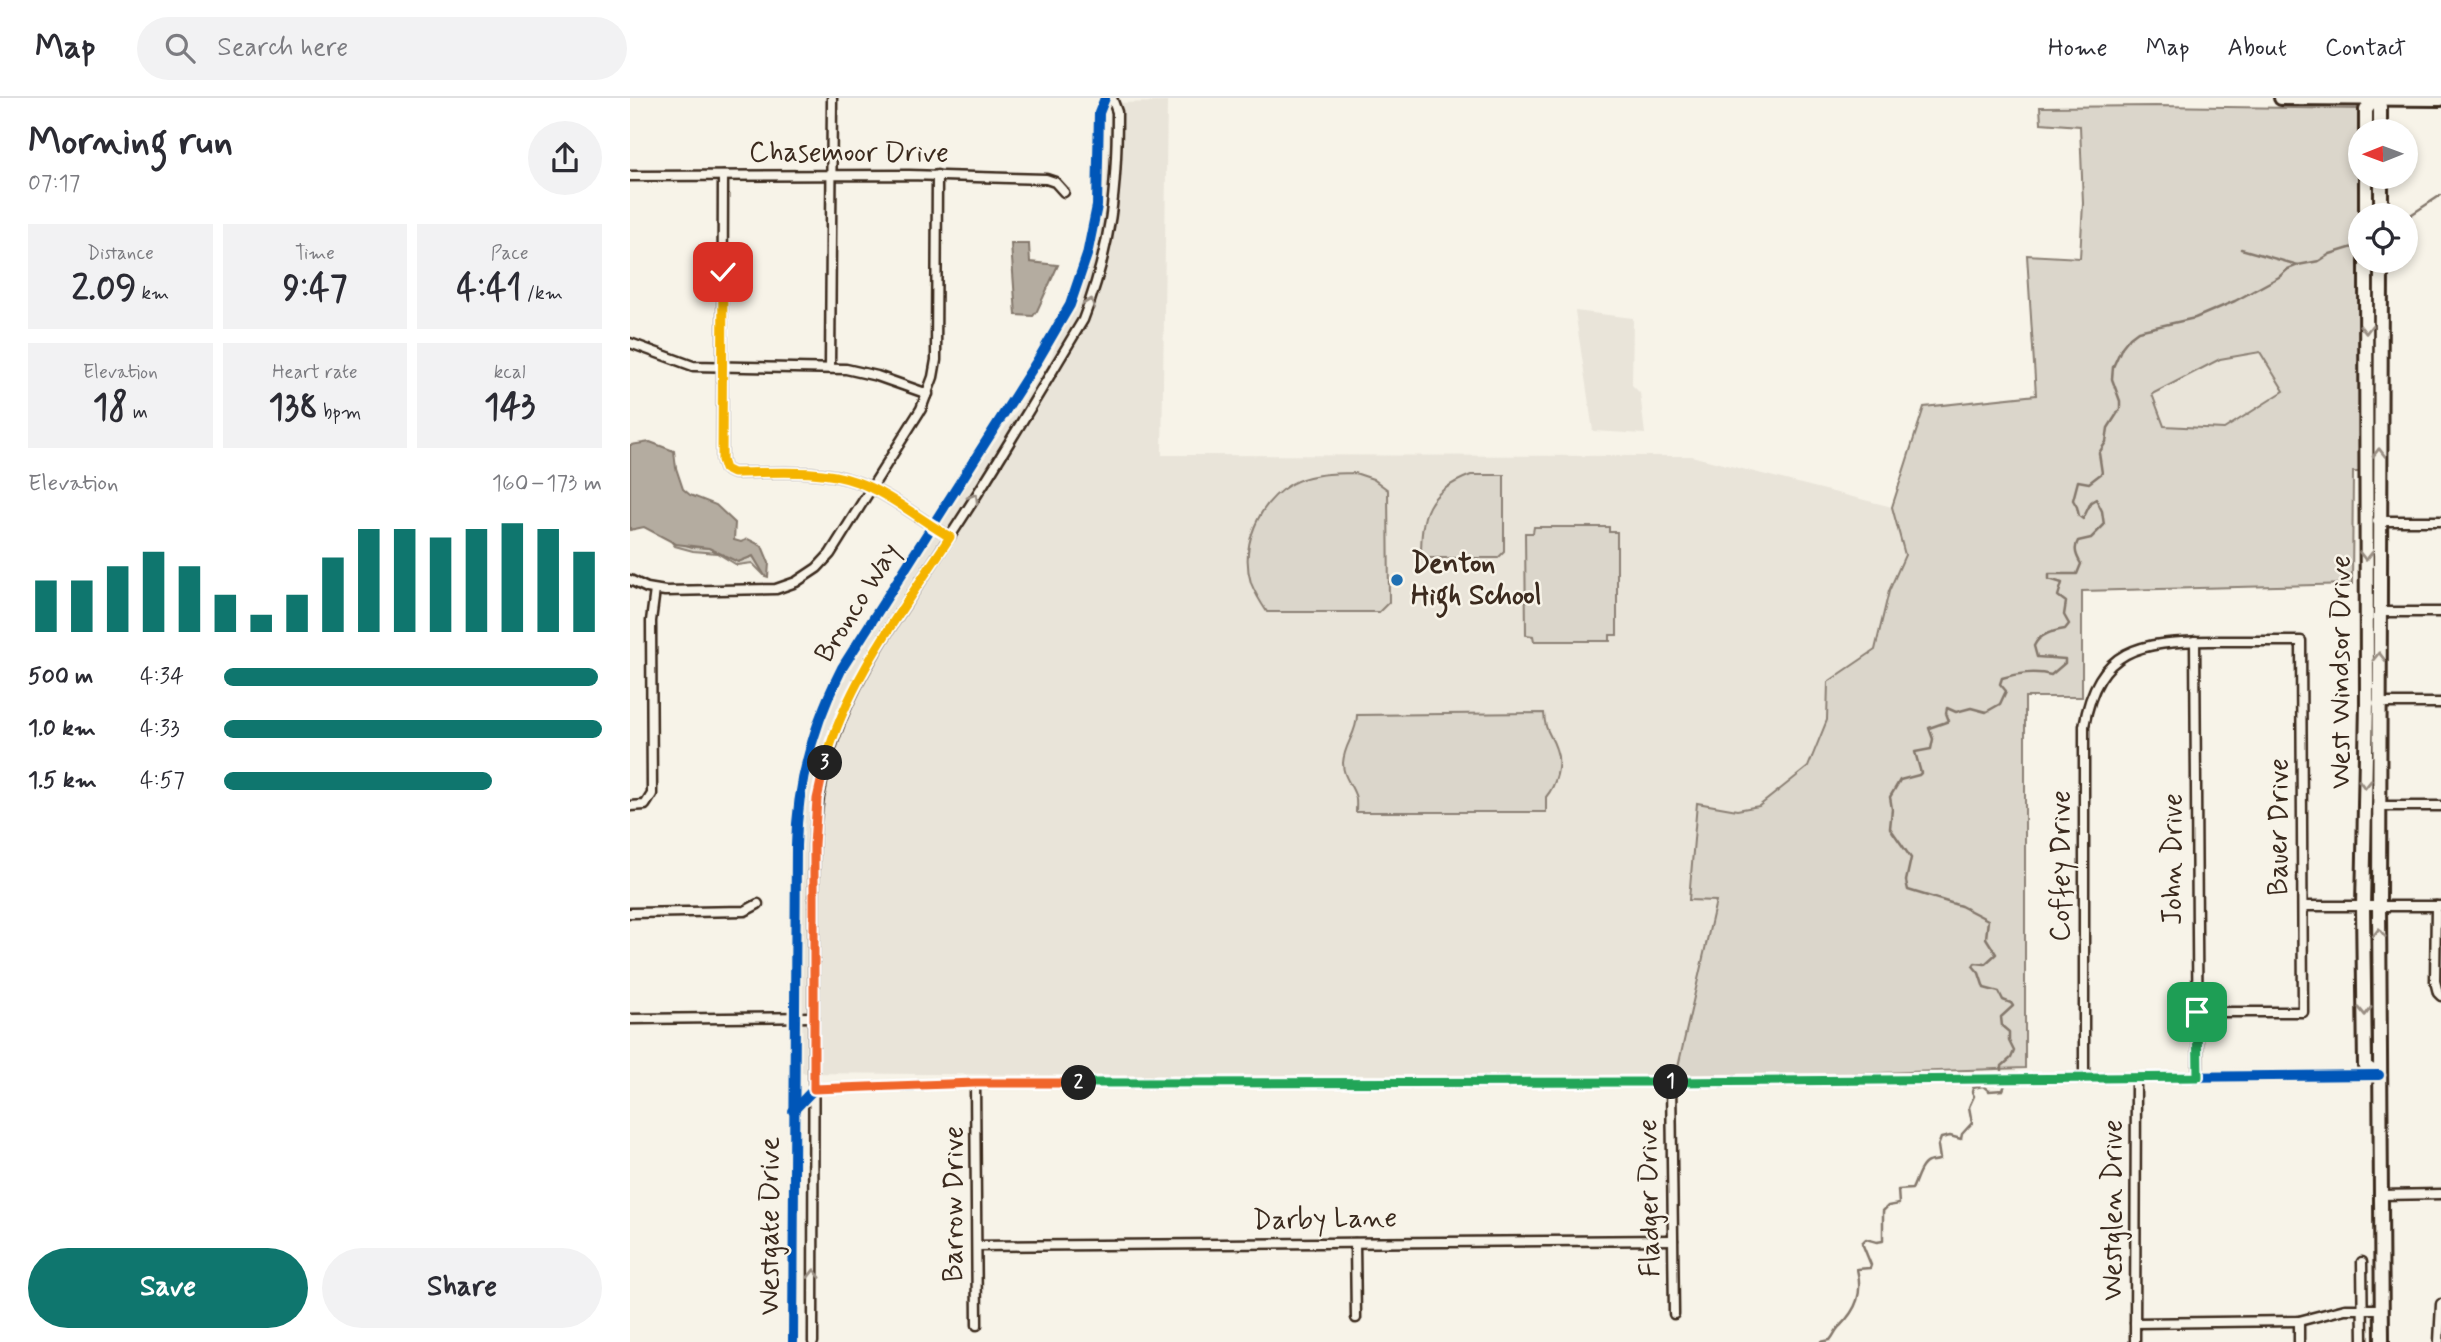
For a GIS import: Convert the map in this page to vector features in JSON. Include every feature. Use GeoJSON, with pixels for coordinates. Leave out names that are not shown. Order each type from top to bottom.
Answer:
{"type":"FeatureCollection","features":[{"type":"Feature","properties":{"kind":"street"},"geometry":{"type":"LineString","coordinates":[[830,368],[832,98]]}},
{"type":"Feature","properties":{"kind":"street","name":"Bronco Way"},"geometry":{"type":"LineString","coordinates":[[793,1089],[796,822],[803,771],[810,744],[842,668],[1045,349],[1070,305],[1093,230],[1098,190],[1099,113],[1105,98]]}},
{"type":"Feature","properties":{"kind":"street","name":"Bronco Way"},"geometry":{"type":"LineString","coordinates":[[814,1089],[815,822],[822,774],[830,746],[839,719],[878,645],[950,537],[1083,320],[1097,287],[1112,218],[1117,111],[1112,98]]}},
{"type":"Feature","properties":{"kind":"street"},"geometry":{"type":"LineString","coordinates":[[2281,98],[2441,99]]}},
{"type":"Feature","properties":{"kind":"street"},"geometry":{"type":"LineString","coordinates":[[2366,119],[2366,110],[2374,98]]}},
{"type":"Feature","properties":{"kind":"street"},"geometry":{"type":"LineString","coordinates":[[2374,98],[2380,107],[2380,119]]}},
{"type":"Feature","properties":{"kind":"street","name":"Chasemoor Drive"},"geometry":{"type":"LineString","coordinates":[[630,176],[937,176],[1051,180],[1064,192]]}},
{"type":"Feature","properties":{"kind":"street"},"geometry":{"type":"LineString","coordinates":[[723,176],[722,460],[725,469],[733,473],[814,472],[848,479],[872,489],[950,537]]}},
{"type":"Feature","properties":{"kind":"street"},"geometry":{"type":"LineString","coordinates":[[630,580],[655,590],[762,590],[796,582],[817,568],[831,554],[922,409],[928,394],[936,360],[937,176]]}},
{"type":"Feature","properties":{"kind":"street","name":"West Windsor Drive"},"geometry":{"type":"LineString","coordinates":[[2366,273],[2373,521],[2373,703],[2379,806],[2382,1342]]}},
{"type":"Feature","properties":{"kind":"street","name":"West Windsor Drive"},"geometry":{"type":"LineString","coordinates":[[2379,1075],[2365,1066],[2363,906],[2379,612],[2373,521],[2381,273]]}},
{"type":"Feature","properties":{"kind":"street"},"geometry":{"type":"LineString","coordinates":[[630,343],[693,366],[830,368],[869,374],[928,394]]}},
{"type":"Feature","properties":{"kind":"street"},"geometry":{"type":"LineString","coordinates":[[2373,521],[2441,521]]}},
{"type":"Feature","properties":{"kind":"street"},"geometry":{"type":"LineString","coordinates":[[630,806],[640,806],[648,802],[652,794],[651,621],[655,590]]}},
{"type":"Feature","properties":{"kind":"street"},"geometry":{"type":"LineString","coordinates":[[2379,612],[2441,612]]}},
{"type":"Feature","properties":{"kind":"street","name":"Bauer Drive"},"geometry":{"type":"LineString","coordinates":[[2196,641],[2301,641],[2303,1012],[2197,1012]]}},
{"type":"Feature","properties":{"kind":"street","name":"Coffey Drive"},"geometry":{"type":"LineString","coordinates":[[2084,1078],[2084,726],[2091,694],[2114,663],[2129,653],[2148,644],[2196,641]]}},
{"type":"Feature","properties":{"kind":"street","name":"John Drive"},"geometry":{"type":"LineString","coordinates":[[2196,641],[2198,1077]]}},
{"type":"Feature","properties":{"kind":"street"},"geometry":{"type":"LineString","coordinates":[[2373,703],[2441,703]]}},
{"type":"Feature","properties":{"kind":"street"},"geometry":{"type":"LineString","coordinates":[[2379,806],[2441,806]]}},
{"type":"Feature","properties":{"kind":"street"},"geometry":{"type":"LineString","coordinates":[[630,913],[745,911],[758,904]]}},
{"type":"Feature","properties":{"kind":"street"},"geometry":{"type":"LineString","coordinates":[[2302,906],[2439,906],[2435,981],[2441,996]]}},
{"type":"Feature","properties":{"kind":"street"},"geometry":{"type":"LineString","coordinates":[[630,1019],[814,1017]]}},
{"type":"Feature","properties":{"kind":"street"},"geometry":{"type":"LineString","coordinates":[[814,1089],[975,1083],[1671,1082],[2379,1075]]}},
{"type":"Feature","properties":{"kind":"street","name":"Westglen Drive"},"geometry":{"type":"LineString","coordinates":[[2135,1342],[2136,1078]]}},
{"type":"Feature","properties":{"kind":"street","name":"Fladger Drive"},"geometry":{"type":"LineString","coordinates":[[1671,1082],[1674,1314]]}},
{"type":"Feature","properties":{"kind":"street","name":"Barrow Drive"},"geometry":{"type":"LineString","coordinates":[[975,1083],[977,1325]]}},
{"type":"Feature","properties":{"kind":"street","name":"Westgate Drive"},"geometry":{"type":"LineString","coordinates":[[793,1089],[793,1342]]}},
{"type":"Feature","properties":{"kind":"street","name":"Westgate Drive"},"geometry":{"type":"LineString","coordinates":[[793,1111],[814,1089]]}},
{"type":"Feature","properties":{"kind":"street","name":"Westgate Drive"},"geometry":{"type":"LineString","coordinates":[[813,1342],[814,1089]]}},
{"type":"Feature","properties":{"kind":"street"},"geometry":{"type":"LineString","coordinates":[[2380,1195],[2441,1194]]}},
{"type":"Feature","properties":{"kind":"street","name":"Darby Lane"},"geometry":{"type":"LineString","coordinates":[[977,1246],[1673,1240]]}},
{"type":"Feature","properties":{"kind":"street"},"geometry":{"type":"LineString","coordinates":[[1355,1243],[1356,1318]]}},
{"type":"Feature","properties":{"kind":"street"},"geometry":{"type":"LineString","coordinates":[[2362,1262],[2363,1342]]}},
{"type":"Feature","properties":{"kind":"street"},"geometry":{"type":"LineString","coordinates":[[2439,1342],[2440,1304]]}},
{"type":"Feature","properties":{"kind":"street"},"geometry":{"type":"LineString","coordinates":[[2135,1323],[2299,1321],[2345,1309],[2382,1309]]}},
{"type":"Feature","properties":{"kind":"street"},"geometry":{"type":"LineString","coordinates":[[2299,1321],[2299,1342]]}},
{"type":"Feature","properties":{"kind":"shaded area","name":"Denton High School"},"geometry":{"type":"Polygon","coordinates":[[[1167,102],[1162,455],[1691,456],[1892,507],[1905,555],[1889,591],[1875,650],[1828,682],[1827,720],[1808,767],[1760,806],[1737,810],[1698,803],[1689,900],[1716,900],[1675,1080],[794,1073],[799,807],[825,701],[854,649],[1049,363],[1104,213],[1111,103],[1167,102]]]}},
{"type":"Feature","properties":{"kind":"shaded area"},"geometry":{"type":"Polygon","coordinates":[[[2040,107],[2361,109],[2361,119],[2348,119],[2348,189],[2361,189],[2360,203],[2348,203],[2348,273],[2360,273],[2359,472],[2353,472],[2352,584],[2082,591],[2082,697],[2025,697],[2025,1068],[1675,1080],[1716,901],[1689,900],[1697,803],[1737,810],[1759,806],[1808,767],[1827,720],[1828,682],[1875,650],[1889,591],[1905,555],[1892,507],[1924,407],[2036,395],[2027,255],[2080,258],[2083,203],[2080,126],[2041,123],[2040,107]],[[2260,352],[2220,359],[2152,394],[2164,426],[2224,429],[2284,391],[2260,352]]]}},
{"type":"Feature","properties":{"kind":"shaded area"},"geometry":{"type":"Polygon","coordinates":[[[1011,244],[1029,244],[1030,262],[1058,265],[1033,316],[1016,315],[1011,244]]]}},
{"type":"Feature","properties":{"kind":"shaded area"},"geometry":{"type":"Polygon","coordinates":[[[1575,311],[1633,318],[1632,385],[1640,393],[1645,434],[1593,431],[1575,311]]]}},
{"type":"Feature","properties":{"kind":"shaded area"},"geometry":{"type":"Polygon","coordinates":[[[2260,352],[2284,391],[2224,430],[2164,426],[2152,394],[2220,359],[2260,352]]]}},
{"type":"Feature","properties":{"kind":"shaded area"},"geometry":{"type":"Polygon","coordinates":[[[650,442],[674,451],[683,489],[690,495],[716,505],[735,523],[734,540],[741,542],[748,539],[762,546],[769,563],[768,577],[753,556],[738,562],[709,548],[676,544],[644,527],[630,530],[630,445],[650,442]]]}},
{"type":"Feature","properties":{"kind":"shaded area"},"geometry":{"type":"Polygon","coordinates":[[[1355,473],[1373,479],[1388,490],[1389,602],[1379,612],[1267,612],[1251,583],[1248,569],[1250,540],[1261,514],[1279,492],[1298,480],[1355,473]]]}},
{"type":"Feature","properties":{"kind":"shaded area"},"geometry":{"type":"Polygon","coordinates":[[[1471,475],[1504,475],[1504,552],[1498,558],[1421,558],[1422,529],[1429,506],[1444,489],[1471,475]]]}},
{"type":"Feature","properties":{"kind":"shaded area"},"geometry":{"type":"Polygon","coordinates":[[[1534,527],[1609,527],[1609,532],[1617,532],[1617,635],[1610,635],[1610,641],[1534,641],[1533,636],[1526,635],[1525,533],[1533,533],[1534,527]]]}},
{"type":"Feature","properties":{"kind":"shaded area"},"geometry":{"type":"Polygon","coordinates":[[[670,540],[692,547],[709,548],[738,562],[753,556],[765,576],[752,563],[737,565],[717,553],[693,551],[675,546],[670,540]]]}},
{"type":"Feature","properties":{"kind":"shaded area"},"geometry":{"type":"Polygon","coordinates":[[[1544,713],[1558,755],[1555,781],[1546,797],[1546,812],[1356,812],[1356,797],[1343,763],[1357,715],[1544,713]]]}},
{"type":"Feature","properties":{"kind":"waterway"},"geometry":{"type":"LineString","coordinates":[[2418,210],[2441,195]]}},
{"type":"Feature","properties":{"kind":"waterway"},"geometry":{"type":"LineString","coordinates":[[2241,249],[2298,265],[2319,261],[2348,249]]}},
{"type":"Feature","properties":{"kind":"waterway"},"geometry":{"type":"LineString","coordinates":[[2002,1073],[2002,1066],[2014,1051],[2009,1041],[2009,1032],[2002,1026],[2001,1017],[2013,1006],[2003,1000],[1999,992],[1984,988],[1979,973],[1973,966],[1975,963],[1985,964],[1996,954],[1986,938],[1988,920],[1961,906],[1908,890],[1906,881],[1911,858],[1890,828],[1890,797],[1900,780],[1921,773],[1915,752],[1931,749],[1933,739],[1929,728],[1949,721],[1947,708],[1956,712],[1971,708],[1986,712],[2000,704],[2006,691],[2000,684],[2002,678],[2026,673],[2051,675],[2065,663],[2065,659],[2037,657],[2034,646],[2043,636],[2065,629],[2069,624],[2064,615],[2066,602],[2058,596],[2062,583],[2049,579],[2049,574],[2077,574],[2081,564],[2076,550],[2078,541],[2091,538],[2104,525],[2102,511],[2096,499],[2091,502],[2083,519],[2079,516],[2073,500],[2078,481],[2089,483],[2102,473],[2099,453],[2106,442],[2108,428],[2120,409],[2112,379],[2113,367],[2122,347],[2138,331],[2195,318],[2235,301],[2298,265]]}},
{"type":"Feature","properties":{"kind":"waterway"},"geometry":{"type":"LineString","coordinates":[[1821,1342],[1830,1340],[1854,1307],[1859,1293],[1857,1269],[1870,1268],[1871,1265],[1862,1243],[1866,1239],[1883,1241],[1883,1211],[1888,1206],[1899,1204],[1898,1190],[1912,1189],[1925,1164],[1940,1159],[1938,1146],[1941,1138],[1950,1136],[1961,1139],[1972,1123],[1969,1107],[1974,1096],[1973,1088],[1983,1086],[1989,1091],[2003,1090],[2006,1082]]}},
{"type":"Feature","properties":{"kind":"cycle path"},"geometry":{"type":"LineString","coordinates":[[793,1342],[796,846],[797,822],[808,754],[842,668],[1070,305],[1087,255],[1097,206],[1099,113],[1105,98]]}},
{"type":"Feature","properties":{"kind":"cycle path"},"geometry":{"type":"LineString","coordinates":[[793,1111],[814,1089],[975,1083],[1671,1082],[2379,1075]]}},
{"type":"Feature","properties":{"kind":"place","name":"Denton High School"},"geometry":{"type":"Point","coordinates":[1397,580]}},
{"type":"Feature","properties":{"kind":"route"},"geometry":{"type":"LineString","coordinates":[[723,272],[722,460],[725,469],[733,473],[814,472],[848,479],[872,489],[950,537],[878,645],[839,719],[822,774],[817,799],[814,845],[814,1089],[975,1083],[1671,1082],[2198,1077],[2197,1012]]}}]}
